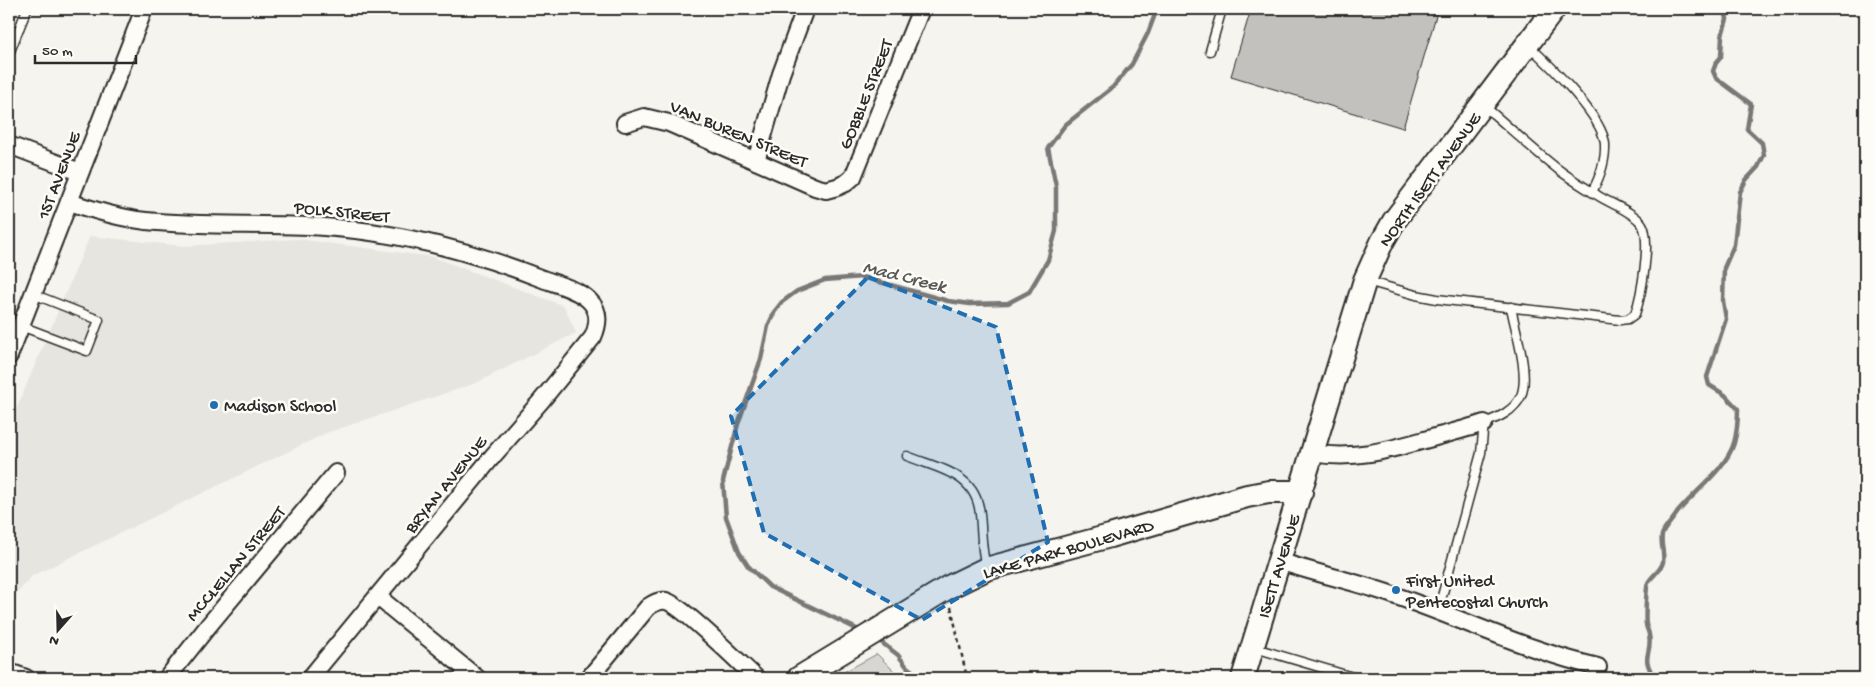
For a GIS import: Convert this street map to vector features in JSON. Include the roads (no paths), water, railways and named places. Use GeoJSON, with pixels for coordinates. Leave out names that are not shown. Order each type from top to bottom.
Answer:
{"type":"FeatureCollection","features":[{"type":"Feature","properties":{"kind":"street","name":"1ST AVENUE"},"geometry":{"type":"LineString","coordinates":[[9,356],[144,9]]}},
{"type":"Feature","properties":{"kind":"street"},"geometry":{"type":"LineString","coordinates":[[756,161],[781,74],[805,9]]}},
{"type":"Feature","properties":{"kind":"street","name":"GOBBLE STREET"},"geometry":{"type":"LineString","coordinates":[[837,187],[846,184],[853,177],[921,9]]}},
{"type":"Feature","properties":{"kind":"street","name":"NORTH ISETT AVENUE"},"geometry":{"type":"LineString","coordinates":[[1312,453],[1365,280],[1382,242],[1394,221],[1552,9]]}},
{"type":"Feature","properties":{"kind":"street","name":"VAN BUREN STREET"},"geometry":{"type":"LineString","coordinates":[[625,123],[644,116],[653,118],[669,123],[815,187],[826,190],[837,187]]}},
{"type":"Feature","properties":{"kind":"street"},"geometry":{"type":"LineString","coordinates":[[9,145],[80,172]]}},
{"type":"Feature","properties":{"kind":"street","name":"POLK STREET"},"geometry":{"type":"LineString","coordinates":[[69,202],[102,212],[146,221],[324,227],[403,238],[473,255],[517,269],[578,293],[590,300],[597,310]]}},
{"type":"Feature","properties":{"kind":"street","name":"BRYAN AVENUE"},"geometry":{"type":"LineString","coordinates":[[310,678],[593,337],[598,325],[597,310]]}},
{"type":"Feature","properties":{"kind":"street"},"geometry":{"type":"LineString","coordinates":[[1312,453],[1334,456],[1358,455],[1418,443],[1484,423]]}},
{"type":"Feature","properties":{"kind":"street","name":"ISETT AVENUE"},"geometry":{"type":"LineString","coordinates":[[1243,678],[1312,453]]}},
{"type":"Feature","properties":{"kind":"street","name":"MCCLELLAN STREET"},"geometry":{"type":"LineString","coordinates":[[167,678],[336,473]]}},
{"type":"Feature","properties":{"kind":"street","name":"LAKE PARK BOULEVARD"},"geometry":{"type":"LineString","coordinates":[[799,678],[948,588],[986,569],[1110,536],[1247,496],[1269,492],[1301,492]]}},
{"type":"Feature","properties":{"kind":"street"},"geometry":{"type":"LineString","coordinates":[[1279,561],[1394,595],[1525,646],[1598,667]]}},
{"type":"Feature","properties":{"kind":"street"},"geometry":{"type":"LineString","coordinates":[[378,597],[467,675]]}},
{"type":"Feature","properties":{"kind":"street"},"geometry":{"type":"LineString","coordinates":[[589,678],[648,607],[656,601],[667,601],[686,614],[756,678]]}},
{"type":"Feature","properties":{"kind":"street"},"geometry":{"type":"LineString","coordinates":[[9,672],[26,678]]}},
{"type":"Feature","properties":{"kind":"lane"},"geometry":{"type":"LineString","coordinates":[[9,54],[27,9]]}},
{"type":"Feature","properties":{"kind":"lane"},"geometry":{"type":"LineString","coordinates":[[1210,50],[1222,9]]}},
{"type":"Feature","properties":{"kind":"lane"},"geometry":{"type":"LineString","coordinates":[[1527,44],[1554,69],[1584,105],[1602,131],[1605,144],[1604,162],[1592,192]]}},
{"type":"Feature","properties":{"kind":"lane"},"geometry":{"type":"LineString","coordinates":[[1365,280],[1423,297],[1620,320],[1628,319],[1634,314],[1639,297],[1646,248],[1646,237],[1642,224],[1559,170],[1482,104]]}},
{"type":"Feature","properties":{"kind":"lane"},"geometry":{"type":"LineString","coordinates":[[21,326],[87,351],[99,320],[33,294]]}},
{"type":"Feature","properties":{"kind":"lane"},"geometry":{"type":"LineString","coordinates":[[1438,611],[1481,453],[1484,423],[1506,412],[1521,396],[1523,367],[1511,306]]}},
{"type":"Feature","properties":{"kind":"lane"},"geometry":{"type":"LineString","coordinates":[[907,456],[959,477],[971,487],[977,499],[980,512],[980,541],[986,569]]}},
{"type":"Feature","properties":{"kind":"lane"},"geometry":{"type":"LineString","coordinates":[[1252,648],[1356,678]]}},
{"type":"Feature","properties":{"kind":"waterway","name":"Mad Creek"},"geometry":{"type":"LineString","coordinates":[[861,631],[770,587],[748,566],[739,552],[726,517],[723,481],[738,424],[761,359],[768,326],[775,311],[782,302],[797,291],[825,280],[862,277],[948,301],[970,304],[1008,303],[1029,292],[1048,260],[1056,231],[1056,186],[1048,148],[1065,125],[1113,87],[1132,64],[1148,33],[1157,9]]}},
{"type":"Feature","properties":{"kind":"waterway"},"geometry":{"type":"LineString","coordinates":[[1655,678],[1647,660],[1650,642],[1646,625],[1646,604],[1648,583],[1663,562],[1662,535],[1677,513],[1724,462],[1734,443],[1737,426],[1738,409],[1725,395],[1709,385],[1707,377],[1726,319],[1723,301],[1724,268],[1734,245],[1740,192],[1764,155],[1762,143],[1747,129],[1751,104],[1716,78],[1713,71],[1721,57],[1722,35],[1727,19],[1725,9]]}},
{"type":"Feature","properties":{"kind":"waterway","name":"Mad Creek"},"geometry":{"type":"LineString","coordinates":[[877,639],[898,655],[907,667],[920,678]]}},
{"type":"Feature","properties":{"kind":"place","name":"Madison School"},"geometry":{"type":"Point","coordinates":[214,405]}},
{"type":"Feature","properties":{"kind":"place","name":"First United Pentecostal Church"},"geometry":{"type":"Point","coordinates":[1396,590]}}]}
